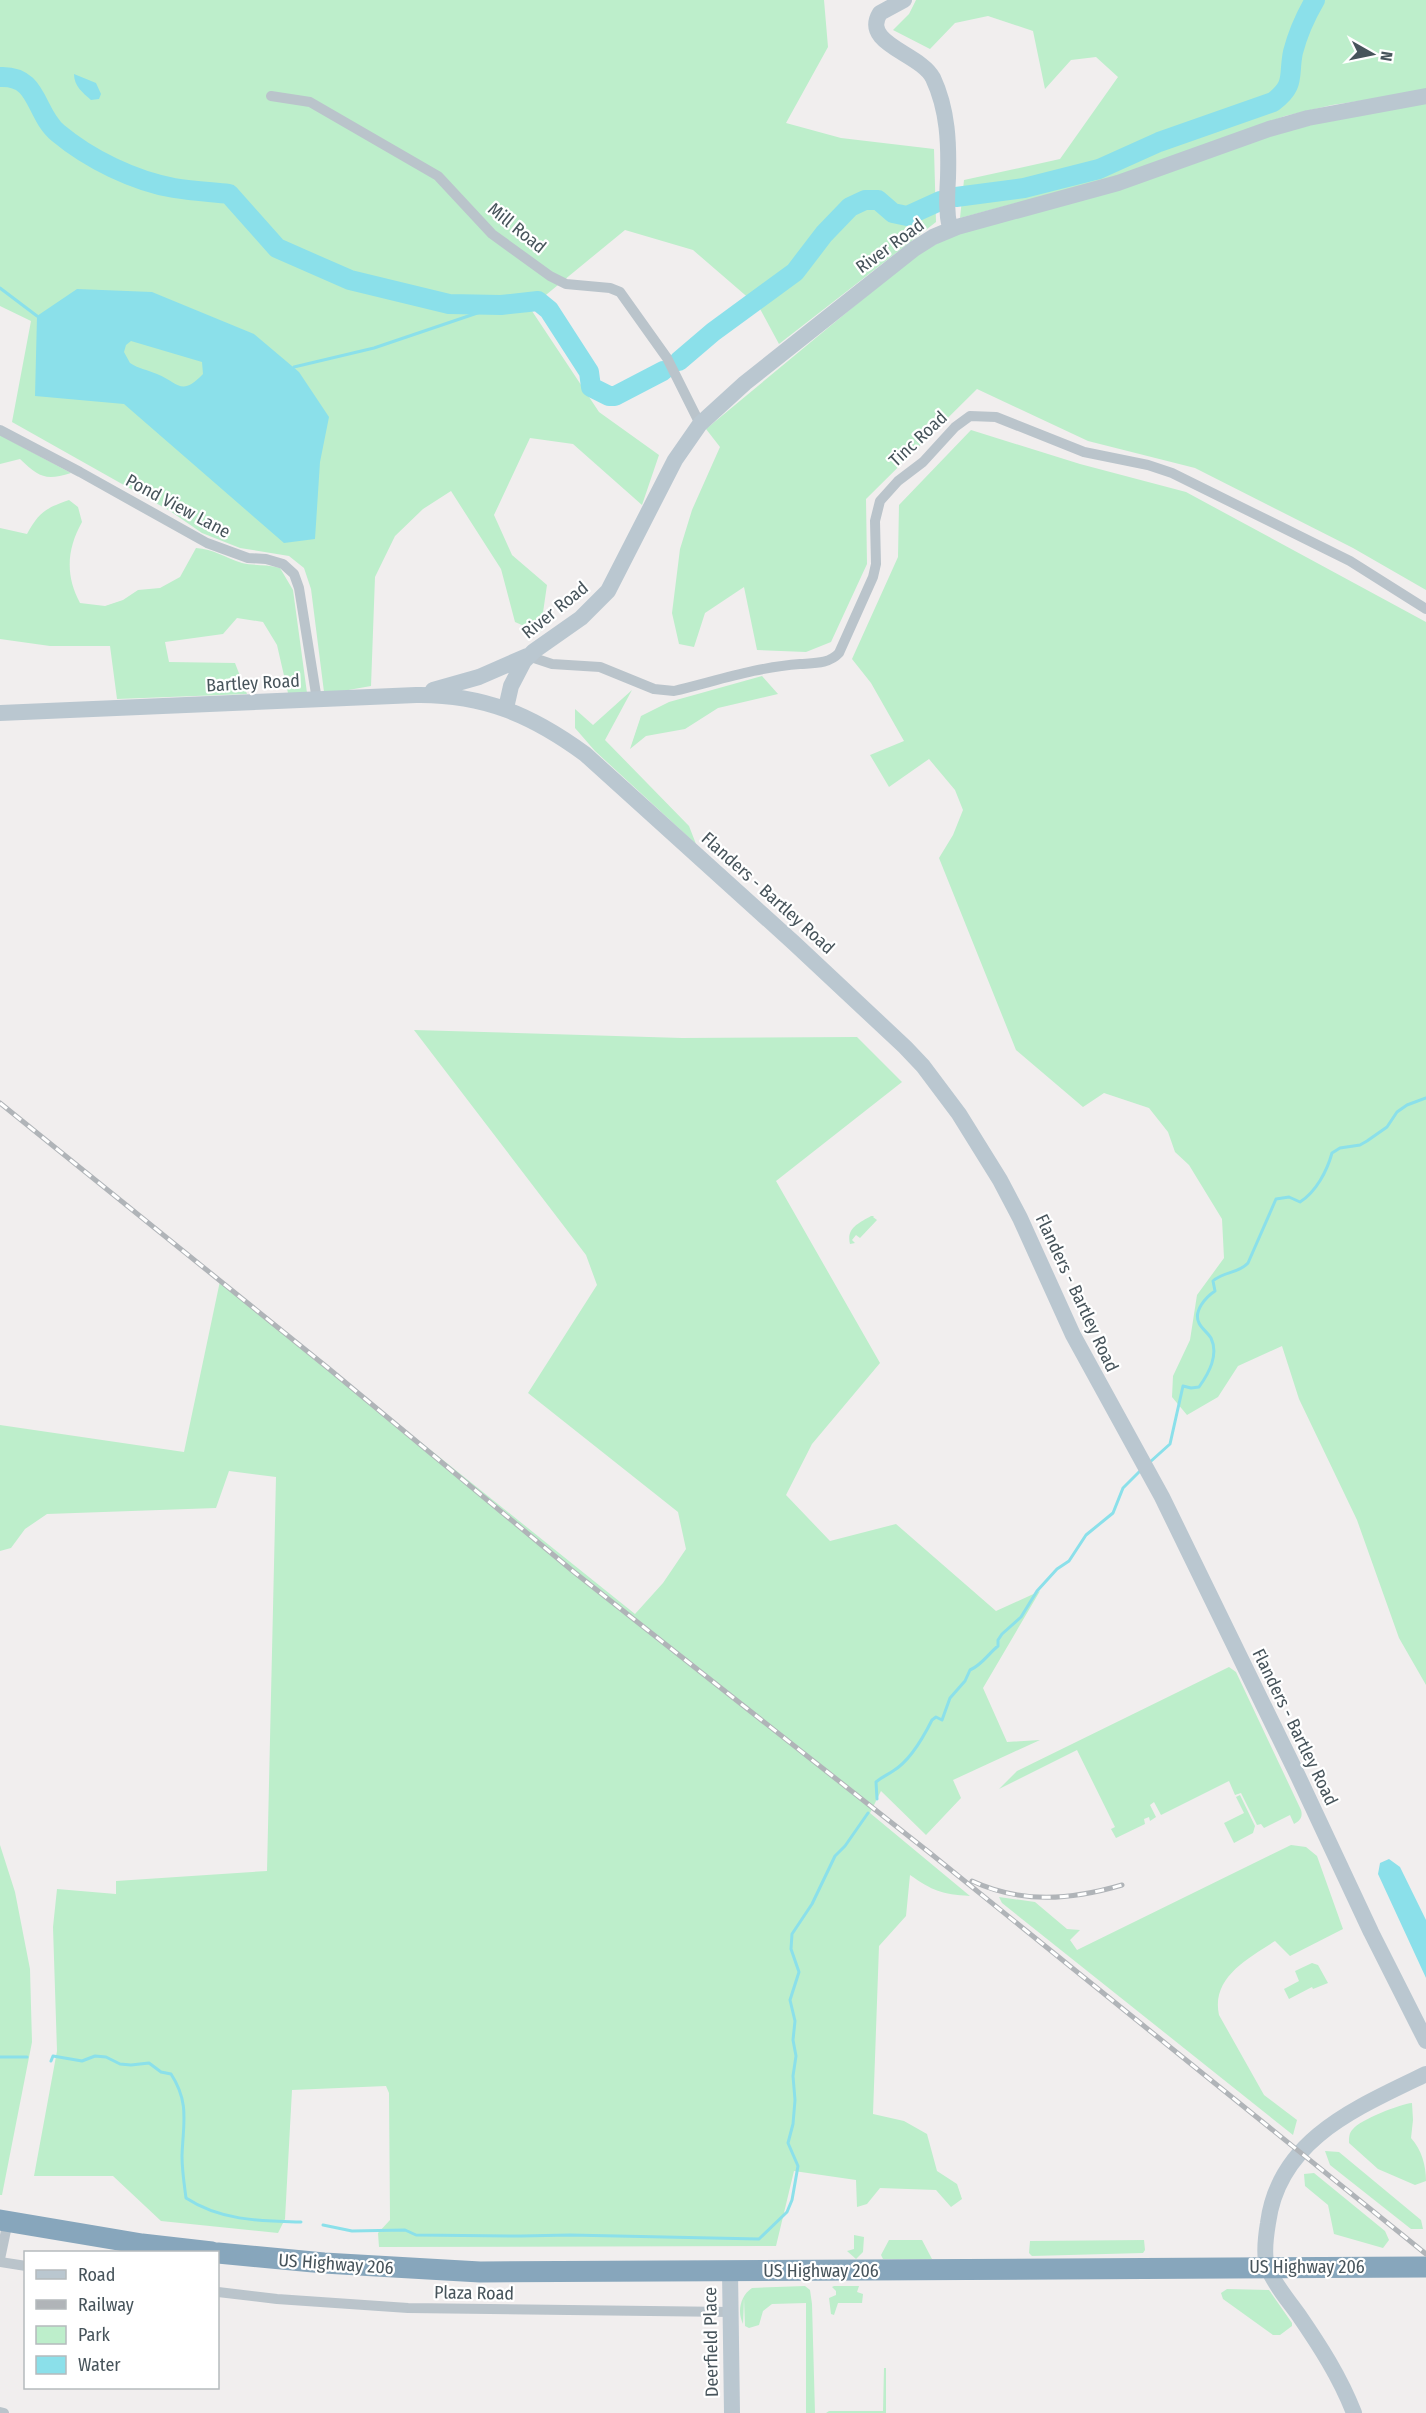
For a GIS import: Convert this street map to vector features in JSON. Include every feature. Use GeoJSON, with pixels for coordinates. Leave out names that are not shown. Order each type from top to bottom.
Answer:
{"type":"FeatureCollection","features":[{"type":"Feature","properties":{"kind":"highway"},"geometry":{"type":"LineString","coordinates":[[4,2221],[196,2251]]}},
{"type":"Feature","properties":{"kind":"highway","name":"US Highway 206"},"geometry":{"type":"LineString","coordinates":[[219,2253],[324,2263],[480,2272],[1426,2266]]}},
{"type":"Feature","properties":{"kind":"main road"},"geometry":{"type":"LineString","coordinates":[[904,0],[880,13],[877,22],[878,30],[886,43],[917,60],[933,78],[945,119],[948,156],[947,210],[950,229]]}},
{"type":"Feature","properties":{"kind":"main road","name":"River Road"},"geometry":{"type":"LineString","coordinates":[[416,695],[479,677],[528,656],[581,618],[604,596],[623,564],[675,460],[700,424],[752,377],[905,256],[933,237],[950,229],[1118,183],[1269,129],[1329,113],[1426,96]]}},
{"type":"Feature","properties":{"kind":"main road","name":"River Road"},"geometry":{"type":"LineString","coordinates":[[506,708],[516,675],[528,656]]}},
{"type":"Feature","properties":{"kind":"main road","name":"Bartley Road"},"geometry":{"type":"LineString","coordinates":[[0,713],[416,695],[454,696],[506,708]]}},
{"type":"Feature","properties":{"kind":"main road","name":"Flanders - Bartley Road"},"geometry":{"type":"LineString","coordinates":[[506,708],[545,726],[585,754],[841,986],[914,1056],[949,1099],[1000,1180],[1020,1218],[1073,1335],[1162,1497],[1371,1932],[1426,2041]]}},
{"type":"Feature","properties":{"kind":"main road"},"geometry":{"type":"LineString","coordinates":[[1354,2413],[1332,2365],[1267,2267],[1267,2228],[1271,2204],[1283,2174],[1319,2134],[1349,2113],[1426,2074]]}},
{"type":"Feature","properties":{"kind":"main road","name":"Deerfield Place"},"geometry":{"type":"LineString","coordinates":[[730,2271],[732,2413]]}},
{"type":"Feature","properties":{"kind":"street","name":"Mill Road"},"geometry":{"type":"LineString","coordinates":[[271,96],[310,102],[438,176],[492,234],[550,276],[566,284],[610,288],[620,292],[667,358],[700,424]]}},
{"type":"Feature","properties":{"kind":"street","name":"Tinc Road"},"geometry":{"type":"LineString","coordinates":[[528,656],[552,664],[600,667],[645,686],[665,691],[684,689],[767,667],[817,663],[833,659],[839,653],[873,577],[876,564],[875,525],[880,501],[898,481],[929,456],[962,420],[979,415],[996,417],[1084,452],[1148,465],[1172,473],[1350,561],[1426,609]]}},
{"type":"Feature","properties":{"kind":"street","name":"Pond View Lane"},"geometry":{"type":"LineString","coordinates":[[0,430],[207,543],[248,558],[266,559],[283,564],[294,574],[299,588],[317,700]]}},
{"type":"Feature","properties":{"kind":"street"},"geometry":{"type":"LineString","coordinates":[[4,2221],[0,2260],[24,2266]]}},
{"type":"Feature","properties":{"kind":"street","name":"Plaza Road"},"geometry":{"type":"LineString","coordinates":[[219,2292],[277,2299],[408,2308],[732,2312]]}},
{"type":"Feature","properties":{"kind":"green space"},"geometry":{"type":"Polygon","coordinates":[[[0,0],[824,0],[828,47],[786,123],[841,138],[934,149],[936,222],[779,344],[759,307],[693,250],[625,230],[530,308],[599,412],[659,455],[642,505],[573,444],[530,438],[494,515],[512,555],[547,585],[540,633],[515,622],[501,569],[451,491],[423,509],[395,536],[375,577],[371,686],[324,692],[311,589],[304,568],[289,556],[240,548],[202,533],[170,511],[12,422],[31,321],[0,306],[0,0]]]}},
{"type":"Feature","properties":{"kind":"green space"},"geometry":{"type":"Polygon","coordinates":[[[916,0],[1426,0],[1426,89],[1332,105],[1285,116],[1122,175],[960,218],[964,180],[1060,159],[1118,77],[1096,57],[1071,60],[1045,89],[1033,31],[988,16],[955,23],[930,49],[893,30],[909,14],[916,0]]]}},
{"type":"Feature","properties":{"kind":"green space"},"geometry":{"type":"Polygon","coordinates":[[[1426,103],[1426,590],[1353,548],[1195,468],[1088,441],[977,389],[866,499],[867,564],[831,642],[806,652],[757,650],[744,587],[705,613],[694,647],[679,644],[672,613],[680,549],[692,510],[720,447],[706,429],[916,255],[951,236],[1312,122],[1426,103]]]}},
{"type":"Feature","properties":{"kind":"green space"},"geometry":{"type":"Polygon","coordinates":[[[971,430],[1080,464],[1186,492],[1426,622],[1426,1685],[1399,1638],[1357,1520],[1299,1399],[1282,1346],[1238,1366],[1218,1397],[1187,1415],[1172,1397],[1173,1376],[1190,1340],[1197,1295],[1224,1258],[1222,1219],[1189,1165],[1175,1152],[1168,1132],[1149,1108],[1104,1093],[1083,1107],[1016,1050],[939,858],[953,835],[963,810],[955,790],[929,759],[889,787],[870,755],[904,741],[871,683],[852,659],[898,557],[899,505],[971,430]]]}},
{"type":"Feature","properties":{"kind":"green space"},"geometry":{"type":"Polygon","coordinates":[[[0,435],[71,473],[55,477],[43,476],[20,459],[0,464],[0,435]]]}},
{"type":"Feature","properties":{"kind":"green space"},"geometry":{"type":"Polygon","coordinates":[[[69,500],[78,507],[82,522],[73,542],[70,562],[72,582],[80,603],[105,606],[123,600],[138,590],[160,588],[180,577],[196,548],[242,563],[280,568],[293,590],[307,693],[288,693],[277,645],[263,622],[237,618],[223,634],[165,642],[169,662],[235,663],[247,694],[117,699],[110,646],[50,646],[0,639],[0,528],[27,534],[44,512],[69,500]]]}},
{"type":"Feature","properties":{"kind":"green space"},"geometry":{"type":"Polygon","coordinates":[[[762,676],[778,694],[718,708],[685,729],[646,736],[630,749],[641,716],[669,702],[762,676]]]}},
{"type":"Feature","properties":{"kind":"green space"},"geometry":{"type":"Polygon","coordinates":[[[632,690],[605,740],[689,826],[696,844],[595,751],[575,728],[575,709],[593,725],[632,690]]]}},
{"type":"Feature","properties":{"kind":"green space"},"geometry":{"type":"Polygon","coordinates":[[[414,1030],[682,1038],[857,1037],[902,1082],[776,1181],[880,1363],[812,1444],[786,1495],[830,1541],[896,1524],[996,1611],[1040,1591],[983,1688],[1007,1742],[1040,1740],[953,1780],[961,1798],[926,1835],[881,1791],[870,1813],[970,1896],[938,1891],[910,1875],[906,1916],[879,1946],[873,2114],[904,2121],[927,2134],[937,2171],[957,2184],[962,2199],[951,2207],[936,2190],[880,2188],[867,2204],[857,2207],[856,2180],[794,2171],[776,2246],[379,2247],[378,2233],[390,2220],[389,2093],[386,2086],[292,2090],[285,2219],[278,2233],[161,2221],[113,2176],[34,2176],[57,2051],[53,1927],[57,1889],[116,1894],[116,1881],[267,1871],[276,1477],[229,1471],[216,1508],[47,1514],[25,1529],[11,1548],[0,1551],[0,1425],[184,1452],[220,1281],[635,1614],[663,1583],[686,1549],[678,1512],[528,1393],[597,1285],[586,1255],[414,1030]]]}},
{"type":"Feature","properties":{"kind":"green space"},"geometry":{"type":"Polygon","coordinates":[[[871,1216],[877,1220],[860,1238],[856,1235],[852,1240],[855,1243],[850,1244],[849,1238],[852,1230],[871,1216]]]}},
{"type":"Feature","properties":{"kind":"green space"},"geometry":{"type":"Polygon","coordinates":[[[1229,1667],[1236,1672],[1301,1810],[1301,1819],[1298,1822],[1294,1824],[1290,1815],[1264,1828],[1261,1824],[1257,1825],[1241,1793],[1235,1795],[1229,1781],[1161,1815],[1154,1802],[1150,1805],[1156,1817],[1150,1821],[1149,1817],[1144,1819],[1145,1824],[1116,1838],[1111,1829],[1115,1827],[1077,1750],[999,1789],[1017,1771],[1229,1667]]]}},
{"type":"Feature","properties":{"kind":"green space"},"geometry":{"type":"Polygon","coordinates":[[[1240,1795],[1255,1826],[1253,1833],[1234,1843],[1224,1823],[1244,1813],[1236,1797],[1240,1795]]]}},
{"type":"Feature","properties":{"kind":"green space"},"geometry":{"type":"Polygon","coordinates":[[[0,1845],[15,1892],[30,1969],[32,2042],[2,2195],[0,2195],[0,1845]]]}},
{"type":"Feature","properties":{"kind":"green space"},"geometry":{"type":"Polygon","coordinates":[[[1291,1845],[1306,1847],[1317,1856],[1343,1929],[1290,1956],[1275,1941],[1234,1971],[1220,1990],[1218,2002],[1219,2015],[1264,2095],[1297,2120],[1293,2135],[1002,1903],[999,1897],[1035,1902],[1067,1929],[1080,1930],[1070,1940],[1077,1950],[1291,1845]]]}},
{"type":"Feature","properties":{"kind":"green space"},"geometry":{"type":"Polygon","coordinates":[[[1312,1963],[1318,1965],[1328,1983],[1313,1989],[1312,1987],[1289,1999],[1284,1989],[1299,1981],[1295,1971],[1312,1963]]]}},
{"type":"Feature","properties":{"kind":"green space"},"geometry":{"type":"Polygon","coordinates":[[[1412,2103],[1411,2138],[1421,2153],[1426,2175],[1426,2181],[1415,2185],[1378,2169],[1349,2143],[1351,2132],[1363,2121],[1412,2103]]]}},
{"type":"Feature","properties":{"kind":"green space"},"geometry":{"type":"Polygon","coordinates":[[[1325,2151],[1339,2152],[1421,2220],[1423,2229],[1411,2229],[1330,2165],[1325,2151]]]}},
{"type":"Feature","properties":{"kind":"green space"},"geometry":{"type":"Polygon","coordinates":[[[1314,2173],[1385,2231],[1389,2240],[1383,2248],[1334,2234],[1328,2205],[1305,2186],[1304,2174],[1314,2173]]]}},
{"type":"Feature","properties":{"kind":"green space"},"geometry":{"type":"Polygon","coordinates":[[[854,2235],[864,2237],[863,2252],[856,2259],[847,2251],[854,2249],[854,2235]]]}},
{"type":"Feature","properties":{"kind":"green space"},"geometry":{"type":"Polygon","coordinates":[[[889,2240],[922,2240],[932,2259],[883,2259],[881,2255],[889,2240]]]}},
{"type":"Feature","properties":{"kind":"green space"},"geometry":{"type":"Polygon","coordinates":[[[1144,2240],[1143,2253],[1032,2256],[1029,2253],[1030,2241],[1144,2240]]]}},
{"type":"Feature","properties":{"kind":"green space"},"geometry":{"type":"Polygon","coordinates":[[[805,2286],[810,2290],[812,2304],[815,2413],[806,2413],[806,2303],[772,2304],[763,2311],[759,2325],[749,2328],[745,2326],[744,2298],[743,2324],[740,2314],[742,2300],[752,2288],[805,2286]]]}},
{"type":"Feature","properties":{"kind":"green space"},"geometry":{"type":"Polygon","coordinates":[[[859,2286],[857,2292],[863,2294],[862,2303],[838,2303],[834,2315],[831,2314],[829,2298],[836,2295],[832,2287],[859,2286]]]}},
{"type":"Feature","properties":{"kind":"green space"},"geometry":{"type":"Polygon","coordinates":[[[1227,2289],[1269,2290],[1292,2326],[1280,2335],[1273,2335],[1223,2299],[1221,2293],[1227,2289]]]}},
{"type":"Feature","properties":{"kind":"green space"},"geometry":{"type":"Polygon","coordinates":[[[884,2368],[886,2368],[886,2413],[826,2413],[829,2411],[883,2411],[884,2368]]]}},
{"type":"Feature","properties":{"kind":"water"},"geometry":{"type":"Polygon","coordinates":[[[74,74],[96,83],[101,94],[99,99],[91,100],[82,92],[77,86],[74,74]]]}},
{"type":"Feature","properties":{"kind":"water"},"geometry":{"type":"Polygon","coordinates":[[[77,289],[152,292],[254,334],[299,372],[329,417],[320,462],[315,539],[284,543],[124,404],[35,396],[37,316],[77,289]],[[131,341],[126,345],[124,352],[130,363],[180,386],[190,385],[203,374],[202,362],[131,341]]]}},
{"type":"Feature","properties":{"kind":"water"},"geometry":{"type":"Polygon","coordinates":[[[1389,1859],[1400,1867],[1426,1920],[1426,1978],[1378,1874],[1380,1863],[1389,1859]]]}},
{"type":"Feature","properties":{"kind":"waterway"},"geometry":{"type":"LineString","coordinates":[[956,197],[1024,188],[1099,169],[1159,142],[1273,102],[1288,85],[1295,45],[1315,0]]}},
{"type":"Feature","properties":{"kind":"waterway"},"geometry":{"type":"LineString","coordinates":[[0,77],[13,78],[22,82],[35,97],[50,125],[84,152],[113,168],[159,185],[229,194],[277,248],[350,280],[449,304],[501,305],[538,301],[549,310],[589,372],[591,387],[609,396],[615,396],[663,371]]}},
{"type":"Feature","properties":{"kind":"waterway"},"geometry":{"type":"LineString","coordinates":[[679,361],[713,332],[795,272],[824,234],[850,207],[865,200],[878,200],[893,213],[907,216],[940,201]]}},
{"type":"Feature","properties":{"kind":"waterway"},"geometry":{"type":"LineString","coordinates":[[0,288],[37,316]]}},
{"type":"Feature","properties":{"kind":"waterway"},"geometry":{"type":"LineString","coordinates":[[294,367],[374,348],[501,305]]}},
{"type":"Feature","properties":{"kind":"waterway"},"geometry":{"type":"LineString","coordinates":[[1150,1462],[1170,1444],[1183,1386],[1199,1387],[1212,1364],[1213,1344],[1200,1325],[1198,1314],[1201,1305],[1215,1291],[1213,1281],[1248,1263],[1276,1199],[1289,1197],[1300,1202],[1306,1198],[1320,1181],[1332,1153],[1340,1148],[1360,1145],[1367,1141],[1387,1127],[1397,1112],[1407,1105],[1426,1098]]}},
{"type":"Feature","properties":{"kind":"waterway"},"geometry":{"type":"LineString","coordinates":[[877,1799],[876,1782],[905,1761],[932,1720],[936,1717],[942,1720],[950,1698],[965,1681],[970,1670],[998,1646],[998,1640],[1002,1634],[1021,1617],[1037,1591],[1057,1569],[1069,1561],[1086,1535],[1113,1513],[1123,1488],[1140,1471]]}},
{"type":"Feature","properties":{"kind":"waterway"},"geometry":{"type":"LineString","coordinates":[[323,2225],[352,2231],[405,2230],[416,2235],[759,2239],[787,2212],[792,2200],[798,2166],[788,2143],[793,2124],[795,2100],[793,2076],[796,2056],[793,2040],[795,2021],[790,2000],[799,1972],[791,1949],[792,1934],[812,1904],[835,1856],[845,1846],[868,1813]]}},
{"type":"Feature","properties":{"kind":"waterway"},"geometry":{"type":"LineString","coordinates":[[51,2061],[53,2056],[82,2061],[95,2056],[106,2057],[120,2064],[149,2063],[161,2072],[171,2074],[183,2104],[182,2161],[186,2198],[199,2206],[227,2215],[256,2220],[301,2222]]}},
{"type":"Feature","properties":{"kind":"waterway"},"geometry":{"type":"LineString","coordinates":[[0,2057],[27,2057]]}},
{"type":"Feature","properties":{"kind":"railway"},"geometry":{"type":"LineString","coordinates":[[0,1103],[328,1368],[574,1572],[930,1853],[1426,2254]]}},
{"type":"Feature","properties":{"kind":"railway"},"geometry":{"type":"LineString","coordinates":[[972,1881],[1009,1893],[1047,1897],[1084,1894],[1122,1885]]}}]}
